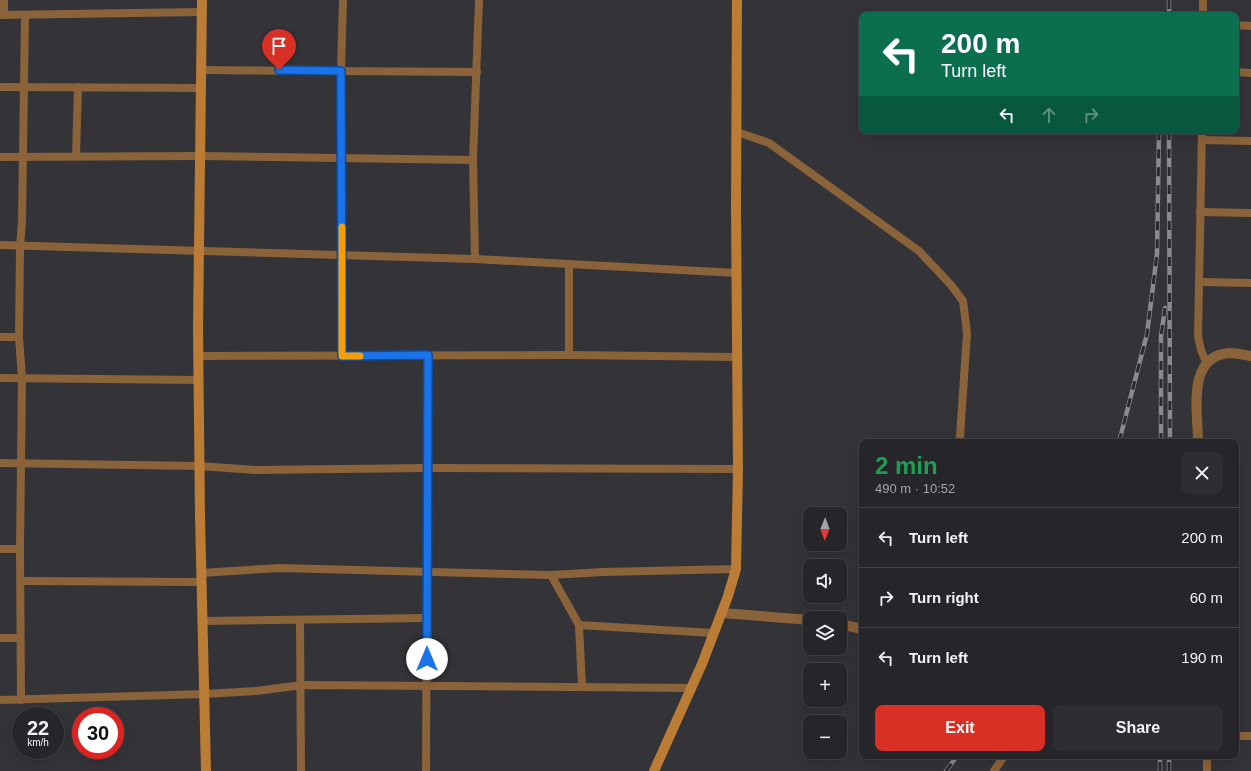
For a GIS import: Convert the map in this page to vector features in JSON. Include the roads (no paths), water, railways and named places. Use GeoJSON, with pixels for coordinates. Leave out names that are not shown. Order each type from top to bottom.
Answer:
{"type":"FeatureCollection","features":[{"type":"Feature","properties":{"kind":"main road"},"geometry":{"type":"LineString","coordinates":[[202,0],[198,251],[198,380],[206,771]]}},
{"type":"Feature","properties":{"kind":"main road"},"geometry":{"type":"LineString","coordinates":[[654,771],[692,688],[732,586],[736,569],[738,469],[736,207],[737,0]]}},
{"type":"Feature","properties":{"kind":"street"},"geometry":{"type":"LineString","coordinates":[[4,0],[2,15],[202,12]]}},
{"type":"Feature","properties":{"kind":"street"},"geometry":{"type":"LineString","coordinates":[[342,356],[341,71],[343,0]]}},
{"type":"Feature","properties":{"kind":"street"},"geometry":{"type":"LineString","coordinates":[[475,259],[473,160],[477,72],[478,0]]}},
{"type":"Feature","properties":{"kind":"street"},"geometry":{"type":"LineString","coordinates":[[1203,0],[1203,12]]}},
{"type":"Feature","properties":{"kind":"street"},"geometry":{"type":"LineString","coordinates":[[21,700],[20,463],[22,378],[19,337],[25,15]]}},
{"type":"Feature","properties":{"kind":"street"},"geometry":{"type":"LineString","coordinates":[[1239,25],[1251,26]]}},
{"type":"Feature","properties":{"kind":"street"},"geometry":{"type":"LineString","coordinates":[[201,70],[477,72]]}},
{"type":"Feature","properties":{"kind":"street"},"geometry":{"type":"LineString","coordinates":[[1239,72],[1251,73]]}},
{"type":"Feature","properties":{"kind":"street"},"geometry":{"type":"LineString","coordinates":[[0,87],[201,88]]}},
{"type":"Feature","properties":{"kind":"street"},"geometry":{"type":"LineString","coordinates":[[76,156],[78,87]]}},
{"type":"Feature","properties":{"kind":"street"},"geometry":{"type":"LineString","coordinates":[[737,132],[769,143],[919,251],[951,285],[963,301],[967,332],[960,437]]}},
{"type":"Feature","properties":{"kind":"street"},"geometry":{"type":"LineString","coordinates":[[1202,134],[1198,336],[1200,350],[1206,362]]}},
{"type":"Feature","properties":{"kind":"street"},"geometry":{"type":"LineString","coordinates":[[1202,140],[1251,141]]}},
{"type":"Feature","properties":{"kind":"street"},"geometry":{"type":"LineString","coordinates":[[0,157],[200,156],[473,160]]}},
{"type":"Feature","properties":{"kind":"street"},"geometry":{"type":"LineString","coordinates":[[1200,212],[1251,214]]}},
{"type":"Feature","properties":{"kind":"street"},"geometry":{"type":"LineString","coordinates":[[0,245],[20,247],[475,259],[737,273]]}},
{"type":"Feature","properties":{"kind":"street"},"geometry":{"type":"LineString","coordinates":[[570,264],[570,356]]}},
{"type":"Feature","properties":{"kind":"street"},"geometry":{"type":"LineString","coordinates":[[1200,282],[1251,283]]}},
{"type":"Feature","properties":{"kind":"street"},"geometry":{"type":"LineString","coordinates":[[0,337],[19,337]]}},
{"type":"Feature","properties":{"kind":"street"},"geometry":{"type":"LineString","coordinates":[[1198,439],[1197,386],[1200,373],[1206,362],[1217,356],[1229,353],[1251,356]]}},
{"type":"Feature","properties":{"kind":"street"},"geometry":{"type":"LineString","coordinates":[[198,356],[428,355],[737,357]]}},
{"type":"Feature","properties":{"kind":"street"},"geometry":{"type":"LineString","coordinates":[[426,771],[428,618],[428,355]]}},
{"type":"Feature","properties":{"kind":"street"},"geometry":{"type":"LineString","coordinates":[[0,378],[198,380]]}},
{"type":"Feature","properties":{"kind":"street"},"geometry":{"type":"LineString","coordinates":[[0,463],[200,466],[255,470],[427,468],[738,469]]}},
{"type":"Feature","properties":{"kind":"street"},"geometry":{"type":"LineString","coordinates":[[0,549],[20,549]]}},
{"type":"Feature","properties":{"kind":"street"},"geometry":{"type":"LineString","coordinates":[[21,582],[202,577],[279,568],[551,575],[603,572],[736,569]]}},
{"type":"Feature","properties":{"kind":"street"},"geometry":{"type":"LineString","coordinates":[[551,575],[579,625],[582,686]]}},
{"type":"Feature","properties":{"kind":"street"},"geometry":{"type":"LineString","coordinates":[[722,613],[803,619]]}},
{"type":"Feature","properties":{"kind":"street"},"geometry":{"type":"LineString","coordinates":[[203,621],[428,618]]}},
{"type":"Feature","properties":{"kind":"street"},"geometry":{"type":"LineString","coordinates":[[300,620],[302,685],[301,771]]}},
{"type":"Feature","properties":{"kind":"street"},"geometry":{"type":"LineString","coordinates":[[579,625],[714,633]]}},
{"type":"Feature","properties":{"kind":"street"},"geometry":{"type":"LineString","coordinates":[[847,626],[859,628]]}},
{"type":"Feature","properties":{"kind":"street"},"geometry":{"type":"LineString","coordinates":[[0,638],[20,638]]}},
{"type":"Feature","properties":{"kind":"street"},"geometry":{"type":"LineString","coordinates":[[0,700],[121,695],[205,694],[256,691],[302,685],[692,688]]}},
{"type":"Feature","properties":{"kind":"street"},"geometry":{"type":"LineString","coordinates":[[1239,736],[1251,736]]}},
{"type":"Feature","properties":{"kind":"street"},"geometry":{"type":"LineString","coordinates":[[994,771],[1002,759]]}},
{"type":"Feature","properties":{"kind":"street"},"geometry":{"type":"LineString","coordinates":[[1207,759],[1207,771]]}},
{"type":"Feature","properties":{"kind":"railway"},"geometry":{"type":"LineString","coordinates":[[1169,0],[1169,12]]}},
{"type":"Feature","properties":{"kind":"railway"},"geometry":{"type":"LineString","coordinates":[[1120,439],[1147,334],[1157,254],[1159,134]]}},
{"type":"Feature","properties":{"kind":"railway"},"geometry":{"type":"LineString","coordinates":[[1169,134],[1170,439]]}},
{"type":"Feature","properties":{"kind":"railway"},"geometry":{"type":"LineString","coordinates":[[1161,439],[1161,336],[1165,308]]}},
{"type":"Feature","properties":{"kind":"railway"},"geometry":{"type":"LineString","coordinates":[[946,771],[955,759]]}},
{"type":"Feature","properties":{"kind":"railway"},"geometry":{"type":"LineString","coordinates":[[1160,759],[1160,771]]}},
{"type":"Feature","properties":{"kind":"railway"},"geometry":{"type":"LineString","coordinates":[[1169,759],[1169,771]]}}]}
